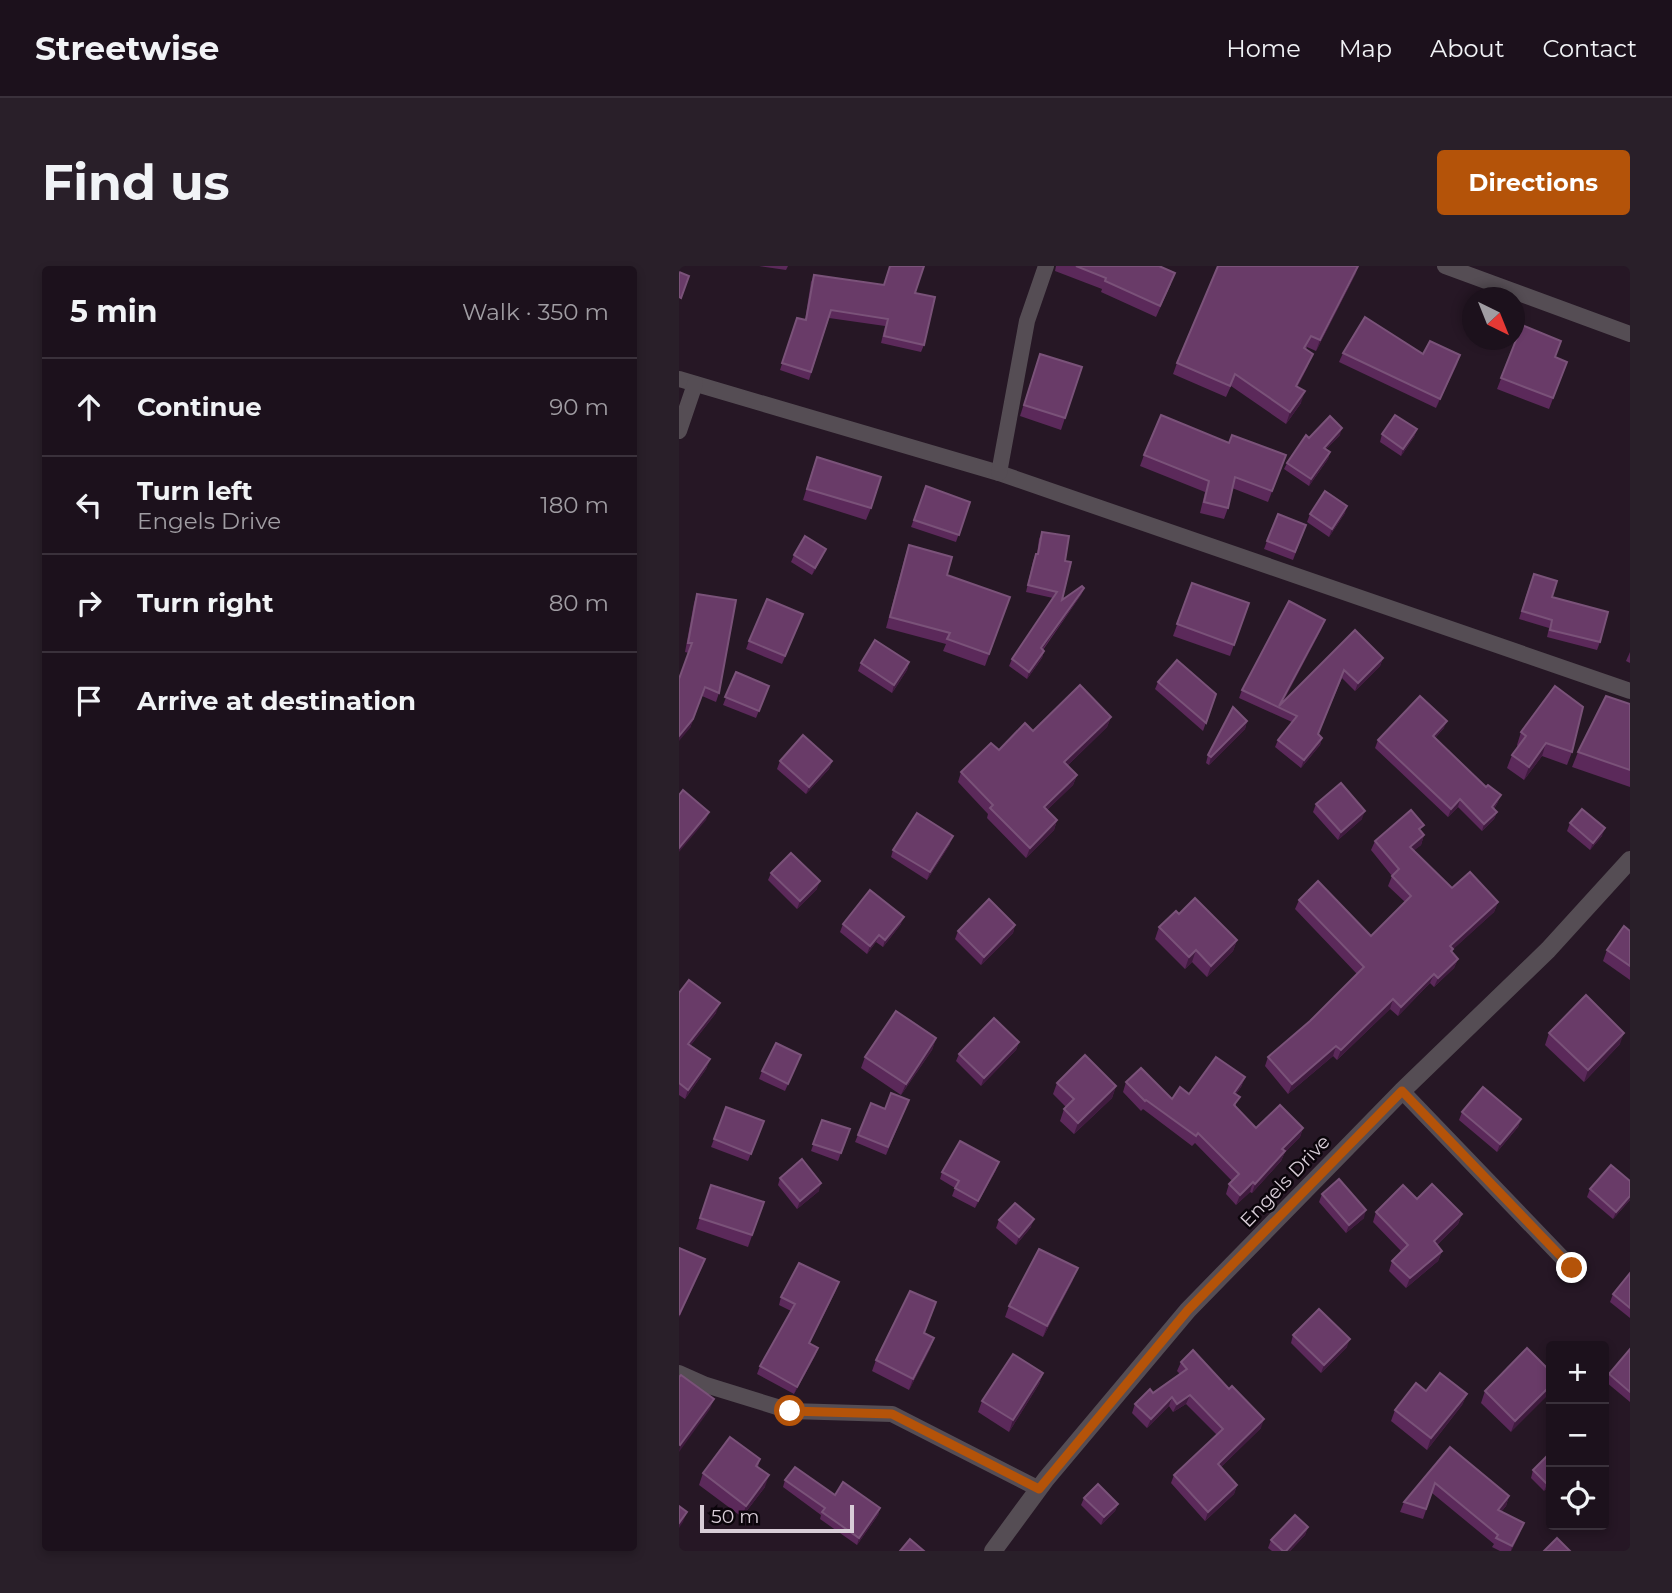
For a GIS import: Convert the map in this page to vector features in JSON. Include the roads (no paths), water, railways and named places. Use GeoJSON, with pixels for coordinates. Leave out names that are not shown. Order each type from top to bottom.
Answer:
{"type":"FeatureCollection","features":[{"type":"Feature","properties":{"kind":"street"},"geometry":{"type":"LineString","coordinates":[[999,473],[1027,321],[1046,266]]}},
{"type":"Feature","properties":{"kind":"street"},"geometry":{"type":"LineString","coordinates":[[1445,266],[1630,334]]}},
{"type":"Feature","properties":{"kind":"street"},"geometry":{"type":"LineString","coordinates":[[679,431],[687,382],[999,473],[1630,691]]}},
{"type":"Feature","properties":{"kind":"street","name":"Engels Drive"},"geometry":{"type":"LineString","coordinates":[[993,1551],[1039,1489],[1188,1310],[1402,1091],[1549,950],[1630,860]]}},
{"type":"Feature","properties":{"kind":"street"},"geometry":{"type":"LineString","coordinates":[[1402,1091],[1572,1268]]}},
{"type":"Feature","properties":{"kind":"street"},"geometry":{"type":"LineString","coordinates":[[679,1373],[706,1385],[790,1411],[892,1414],[1039,1489]]}}]}
